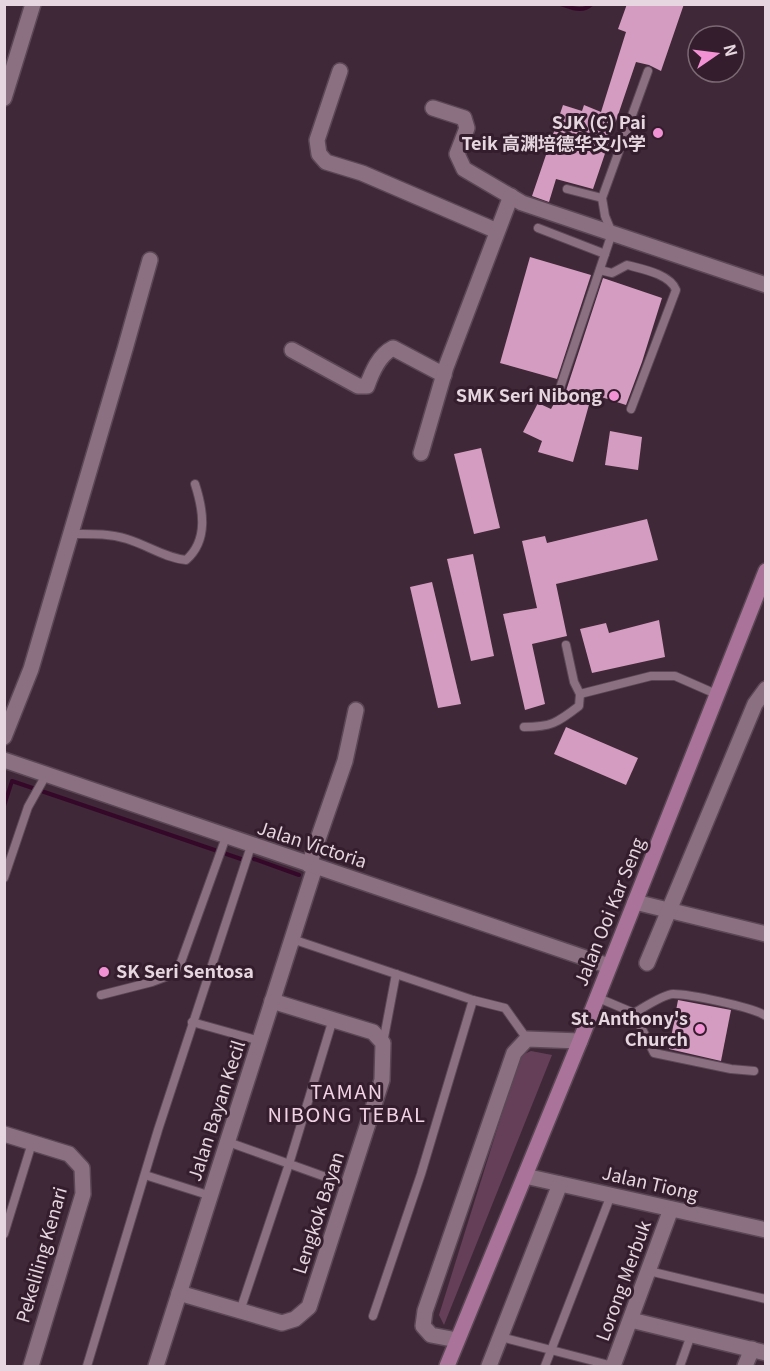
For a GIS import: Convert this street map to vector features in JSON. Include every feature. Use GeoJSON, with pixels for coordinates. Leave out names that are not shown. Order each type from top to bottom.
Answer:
{"type":"FeatureCollection","features":[{"type":"Feature","properties":{"kind":"main road","name":"Jalan Ooi Kar Seng"},"geometry":{"type":"LineString","coordinates":[[447,1366],[580,1041],[765,571]]}},
{"type":"Feature","properties":{"kind":"street"},"geometry":{"type":"LineString","coordinates":[[4,98],[33,4]]}},
{"type":"Feature","properties":{"kind":"street"},"geometry":{"type":"LineString","coordinates":[[340,71],[317,140],[319,154],[326,162],[362,173],[497,231]]}},
{"type":"Feature","properties":{"kind":"street"},"geometry":{"type":"LineString","coordinates":[[433,108],[464,118],[467,128],[457,154],[464,169],[522,203],[765,285]]}},
{"type":"Feature","properties":{"kind":"street"},"geometry":{"type":"LineString","coordinates":[[421,453],[444,375],[511,196]]}},
{"type":"Feature","properties":{"kind":"street"},"geometry":{"type":"LineString","coordinates":[[4,737],[31,669],[150,260]]}},
{"type":"Feature","properties":{"kind":"street"},"geometry":{"type":"LineString","coordinates":[[292,350],[358,387],[367,386],[385,352],[393,348],[444,375]]}},
{"type":"Feature","properties":{"kind":"street"},"geometry":{"type":"LineString","coordinates":[[647,963],[755,704],[765,689]]}},
{"type":"Feature","properties":{"kind":"street","name":"Jalan Bayan Kecil"},"geometry":{"type":"LineString","coordinates":[[156,1366],[292,939],[342,771],[356,710]]}},
{"type":"Feature","properties":{"kind":"street","name":"Jalan Victoria"},"geometry":{"type":"LineString","coordinates":[[5,764],[44,780],[224,842],[252,846],[609,966]]}},
{"type":"Feature","properties":{"kind":"street"},"geometry":{"type":"LineString","coordinates":[[635,902],[765,934]]}},
{"type":"Feature","properties":{"kind":"street"},"geometry":{"type":"LineString","coordinates":[[272,1001],[373,1032],[383,1043]]}},
{"type":"Feature","properties":{"kind":"street"},"geometry":{"type":"LineString","coordinates":[[457,1340],[431,1335],[423,1326],[425,1311],[514,1053],[527,1039],[580,1041]]}},
{"type":"Feature","properties":{"kind":"street","name":"Lengkok Bayan"},"geometry":{"type":"LineString","coordinates":[[179,1293],[282,1323],[296,1319],[309,1307],[382,1080],[383,1043]]}},
{"type":"Feature","properties":{"kind":"street","name":"Pekeliling Kenari"},"geometry":{"type":"LineString","coordinates":[[4,1134],[69,1154],[82,1168],[83,1194],[31,1366]]}},
{"type":"Feature","properties":{"kind":"street","name":"Jalan Tiong"},"geometry":{"type":"LineString","coordinates":[[525,1176],[765,1230]]}},
{"type":"Feature","properties":{"kind":"street"},"geometry":{"type":"LineString","coordinates":[[489,1366],[560,1184]]}},
{"type":"Feature","properties":{"kind":"street","name":"Lorong Merbuk"},"geometry":{"type":"LineString","coordinates":[[613,1366],[671,1209]]}},
{"type":"Feature","properties":{"kind":"street"},"geometry":{"type":"LineString","coordinates":[[630,1320],[759,1351],[745,1366]]}},
{"type":"Feature","properties":{"kind":"lane"},"geometry":{"type":"LineString","coordinates":[[560,391],[612,233],[604,216],[602,198],[648,71]]}},
{"type":"Feature","properties":{"kind":"lane"},"geometry":{"type":"LineString","coordinates":[[567,189],[602,198]]}},
{"type":"Feature","properties":{"kind":"lane"},"geometry":{"type":"LineString","coordinates":[[537,228],[605,254]]}},
{"type":"Feature","properties":{"kind":"lane"},"geometry":{"type":"LineString","coordinates":[[600,270],[612,273],[627,265],[644,269],[674,284],[676,290],[631,409]]}},
{"type":"Feature","properties":{"kind":"lane"},"geometry":{"type":"LineString","coordinates":[[71,534],[108,534],[129,539],[171,557],[186,560],[195,552],[204,522],[195,484]]}},
{"type":"Feature","properties":{"kind":"lane"},"geometry":{"type":"LineString","coordinates":[[524,727],[546,727],[567,716],[579,706],[580,694],[574,681],[566,645]]}},
{"type":"Feature","properties":{"kind":"lane"},"geometry":{"type":"LineString","coordinates":[[580,694],[651,676],[675,676],[716,694]]}},
{"type":"Feature","properties":{"kind":"lane"},"geometry":{"type":"LineString","coordinates":[[4,878],[28,807],[44,780]]}},
{"type":"Feature","properties":{"kind":"lane"},"geometry":{"type":"LineString","coordinates":[[101,995],[152,982],[172,974],[181,962],[224,842]]}},
{"type":"Feature","properties":{"kind":"lane"},"geometry":{"type":"LineString","coordinates":[[87,1366],[192,1022],[252,846]]}},
{"type":"Feature","properties":{"kind":"lane"},"geometry":{"type":"LineString","coordinates":[[292,939],[474,1000],[505,1008],[527,1039]]}},
{"type":"Feature","properties":{"kind":"lane"},"geometry":{"type":"LineString","coordinates":[[383,1043],[396,974]]}},
{"type":"Feature","properties":{"kind":"lane"},"geometry":{"type":"LineString","coordinates":[[634,1013],[671,994],[738,1006],[758,1011],[765,1016]]}},
{"type":"Feature","properties":{"kind":"lane"},"geometry":{"type":"LineString","coordinates":[[597,998],[634,1013],[654,1053],[731,1069],[754,1071]]}},
{"type":"Feature","properties":{"kind":"lane"},"geometry":{"type":"LineString","coordinates":[[373,1316],[421,1173],[474,1000]]}},
{"type":"Feature","properties":{"kind":"lane"},"geometry":{"type":"LineString","coordinates":[[240,1311],[289,1164],[333,1019]]}},
{"type":"Feature","properties":{"kind":"lane"},"geometry":{"type":"LineString","coordinates":[[192,1022],[260,1041]]}},
{"type":"Feature","properties":{"kind":"lane"},"geometry":{"type":"LineString","coordinates":[[228,1142],[348,1185]]}},
{"type":"Feature","properties":{"kind":"lane"},"geometry":{"type":"LineString","coordinates":[[4,1234],[32,1143]]}},
{"type":"Feature","properties":{"kind":"lane"},"geometry":{"type":"LineString","coordinates":[[145,1175],[211,1196]]}},
{"type":"Feature","properties":{"kind":"lane"},"geometry":{"type":"LineString","coordinates":[[545,1366],[611,1195]]}},
{"type":"Feature","properties":{"kind":"lane"},"geometry":{"type":"LineString","coordinates":[[649,1271],[765,1299]]}},
{"type":"Feature","properties":{"kind":"lane"},"geometry":{"type":"LineString","coordinates":[[680,1366],[691,1335]]}},
{"type":"Feature","properties":{"kind":"lane"},"geometry":{"type":"LineString","coordinates":[[501,1337],[613,1366]]}},
{"type":"Feature","properties":{"kind":"shaded area"},"geometry":{"type":"Polygon","coordinates":[[[531,1051],[552,1055],[444,1325],[439,1315],[520,1056],[531,1051]]]}},
{"type":"Feature","properties":{"kind":"building"},"geometry":{"type":"Polygon","coordinates":[[[627,4],[684,4],[661,71],[636,62],[593,189],[556,179],[549,202],[532,196],[563,105],[582,111],[584,105],[601,112],[626,32],[618,29],[627,4]]]}},
{"type":"Feature","properties":{"kind":"building"},"geometry":{"type":"Polygon","coordinates":[[[530,257],[591,275],[557,379],[500,363],[530,257]]]}},
{"type":"Feature","properties":{"kind":"building"},"geometry":{"type":"Polygon","coordinates":[[[603,278],[662,298],[626,405],[592,394],[573,462],[538,452],[542,441],[523,432],[538,403],[551,409],[557,398],[563,400],[603,278]]]}},
{"type":"Feature","properties":{"kind":"building"},"geometry":{"type":"Polygon","coordinates":[[[610,431],[642,437],[638,470],[605,465],[610,431]]]}},
{"type":"Feature","properties":{"kind":"building"},"geometry":{"type":"Polygon","coordinates":[[[481,448],[500,528],[474,534],[454,454],[481,448]]]}},
{"type":"Feature","properties":{"kind":"building"},"geometry":{"type":"Polygon","coordinates":[[[647,519],[658,560],[556,584],[567,636],[532,644],[545,704],[525,710],[503,614],[537,608],[522,541],[545,536],[547,543],[647,519]]]}},
{"type":"Feature","properties":{"kind":"building"},"geometry":{"type":"Polygon","coordinates":[[[473,554],[494,656],[471,661],[447,559],[473,554]]]}},
{"type":"Feature","properties":{"kind":"building"},"geometry":{"type":"Polygon","coordinates":[[[432,582],[461,704],[438,708],[410,587],[432,582]]]}},
{"type":"Feature","properties":{"kind":"building"},"geometry":{"type":"Polygon","coordinates":[[[659,620],[665,657],[592,673],[580,629],[606,623],[609,633],[659,620]]]}},
{"type":"Feature","properties":{"kind":"building"},"geometry":{"type":"Polygon","coordinates":[[[566,727],[638,758],[626,785],[554,754],[566,727]]]}},
{"type":"Feature","properties":{"kind":"building","name":"St. Anthony's Church"},"geometry":{"type":"Polygon","coordinates":[[[678,1000],[731,1010],[721,1061],[669,1049],[678,1000]]]}},
{"type":"Feature","properties":{"kind":"waterway"},"geometry":{"type":"LineString","coordinates":[[561,4],[581,9],[592,4]]}},
{"type":"Feature","properties":{"kind":"waterway"},"geometry":{"type":"LineString","coordinates":[[4,806],[12,781],[241,859]]}},
{"type":"Feature","properties":{"kind":"waterway"},"geometry":{"type":"LineString","coordinates":[[254,859],[299,875]]}},
{"type":"Feature","properties":{"kind":"place","name":"SJK (C) Pai Teik 高渊培德华文小学"},"geometry":{"type":"Point","coordinates":[658,133]}},
{"type":"Feature","properties":{"kind":"place","name":"SMK Seri Nibong"},"geometry":{"type":"Point","coordinates":[614,396]}},
{"type":"Feature","properties":{"kind":"place","name":"SK Seri Sentosa"},"geometry":{"type":"Point","coordinates":[104,972]}},
{"type":"Feature","properties":{"kind":"place","name":"St. Anthony's Church"},"geometry":{"type":"Point","coordinates":[700,1029]}},
{"type":"Feature","properties":{"kind":"district","name":"TAMAN NIBONG TEBAL"},"geometry":{"type":"Point","coordinates":[347,1104]}}]}
